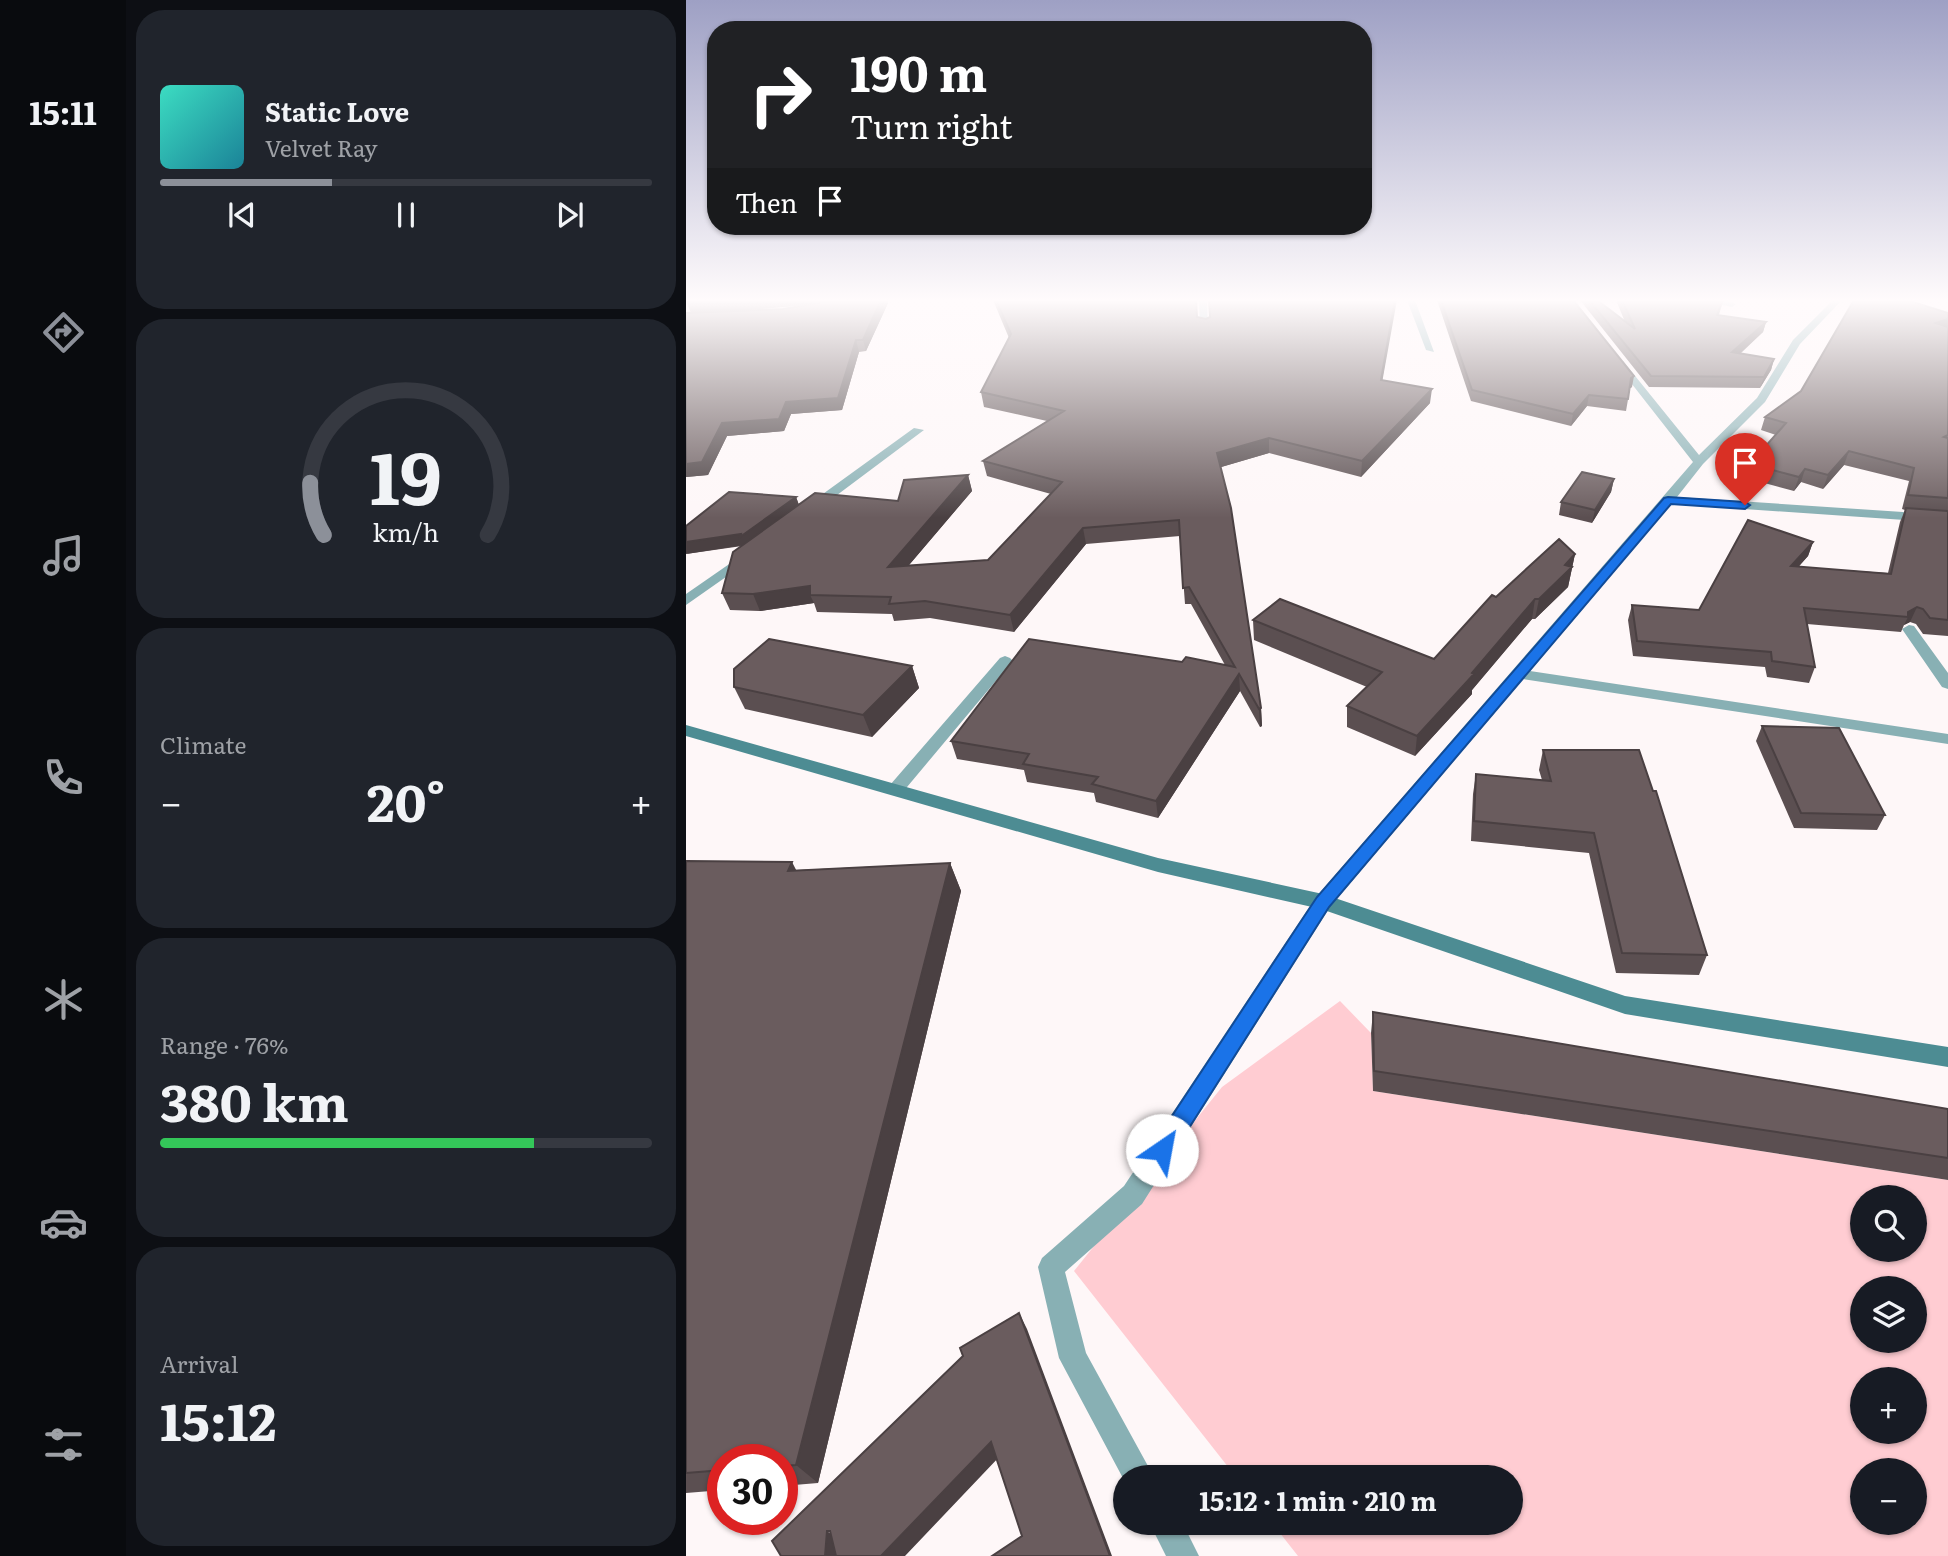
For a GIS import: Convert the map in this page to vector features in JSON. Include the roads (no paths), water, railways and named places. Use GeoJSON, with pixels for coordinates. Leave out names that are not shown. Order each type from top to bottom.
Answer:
{"type":"FeatureCollection","features":[{"type":"Feature","properties":{"kind":"street"},"geometry":{"type":"LineString","coordinates":[[1627,373],[1699,462]]}},
{"type":"Feature","properties":{"kind":"street"},"geometry":{"type":"LineString","coordinates":[[1132,1465],[1073,1358],[1052,1267],[1133,1195],[1323,902],[1699,462],[1761,400],[1778,373]]}},
{"type":"Feature","properties":{"kind":"street"},"geometry":{"type":"LineString","coordinates":[[797,519],[918,430]]}},
{"type":"Feature","properties":{"kind":"street"},"geometry":{"type":"LineString","coordinates":[[1668,500],[1948,519]]}},
{"type":"Feature","properties":{"kind":"street"},"geometry":{"type":"LineString","coordinates":[[686,601],[763,544]]}},
{"type":"Feature","properties":{"kind":"street"},"geometry":{"type":"LineString","coordinates":[[1909,629],[1948,684]]}},
{"type":"Feature","properties":{"kind":"street"},"geometry":{"type":"LineString","coordinates":[[896,789],[1005,661]]}},
{"type":"Feature","properties":{"kind":"street"},"geometry":{"type":"LineString","coordinates":[[1518,674],[1948,739]]}},
{"type":"Feature","properties":{"kind":"street"},"geometry":{"type":"LineString","coordinates":[[686,730],[1158,864],[1323,902],[1625,1005],[1948,1057]]}},
{"type":"Feature","properties":{"kind":"street"},"geometry":{"type":"LineString","coordinates":[[1171,1535],[1183,1556]]}}]}
